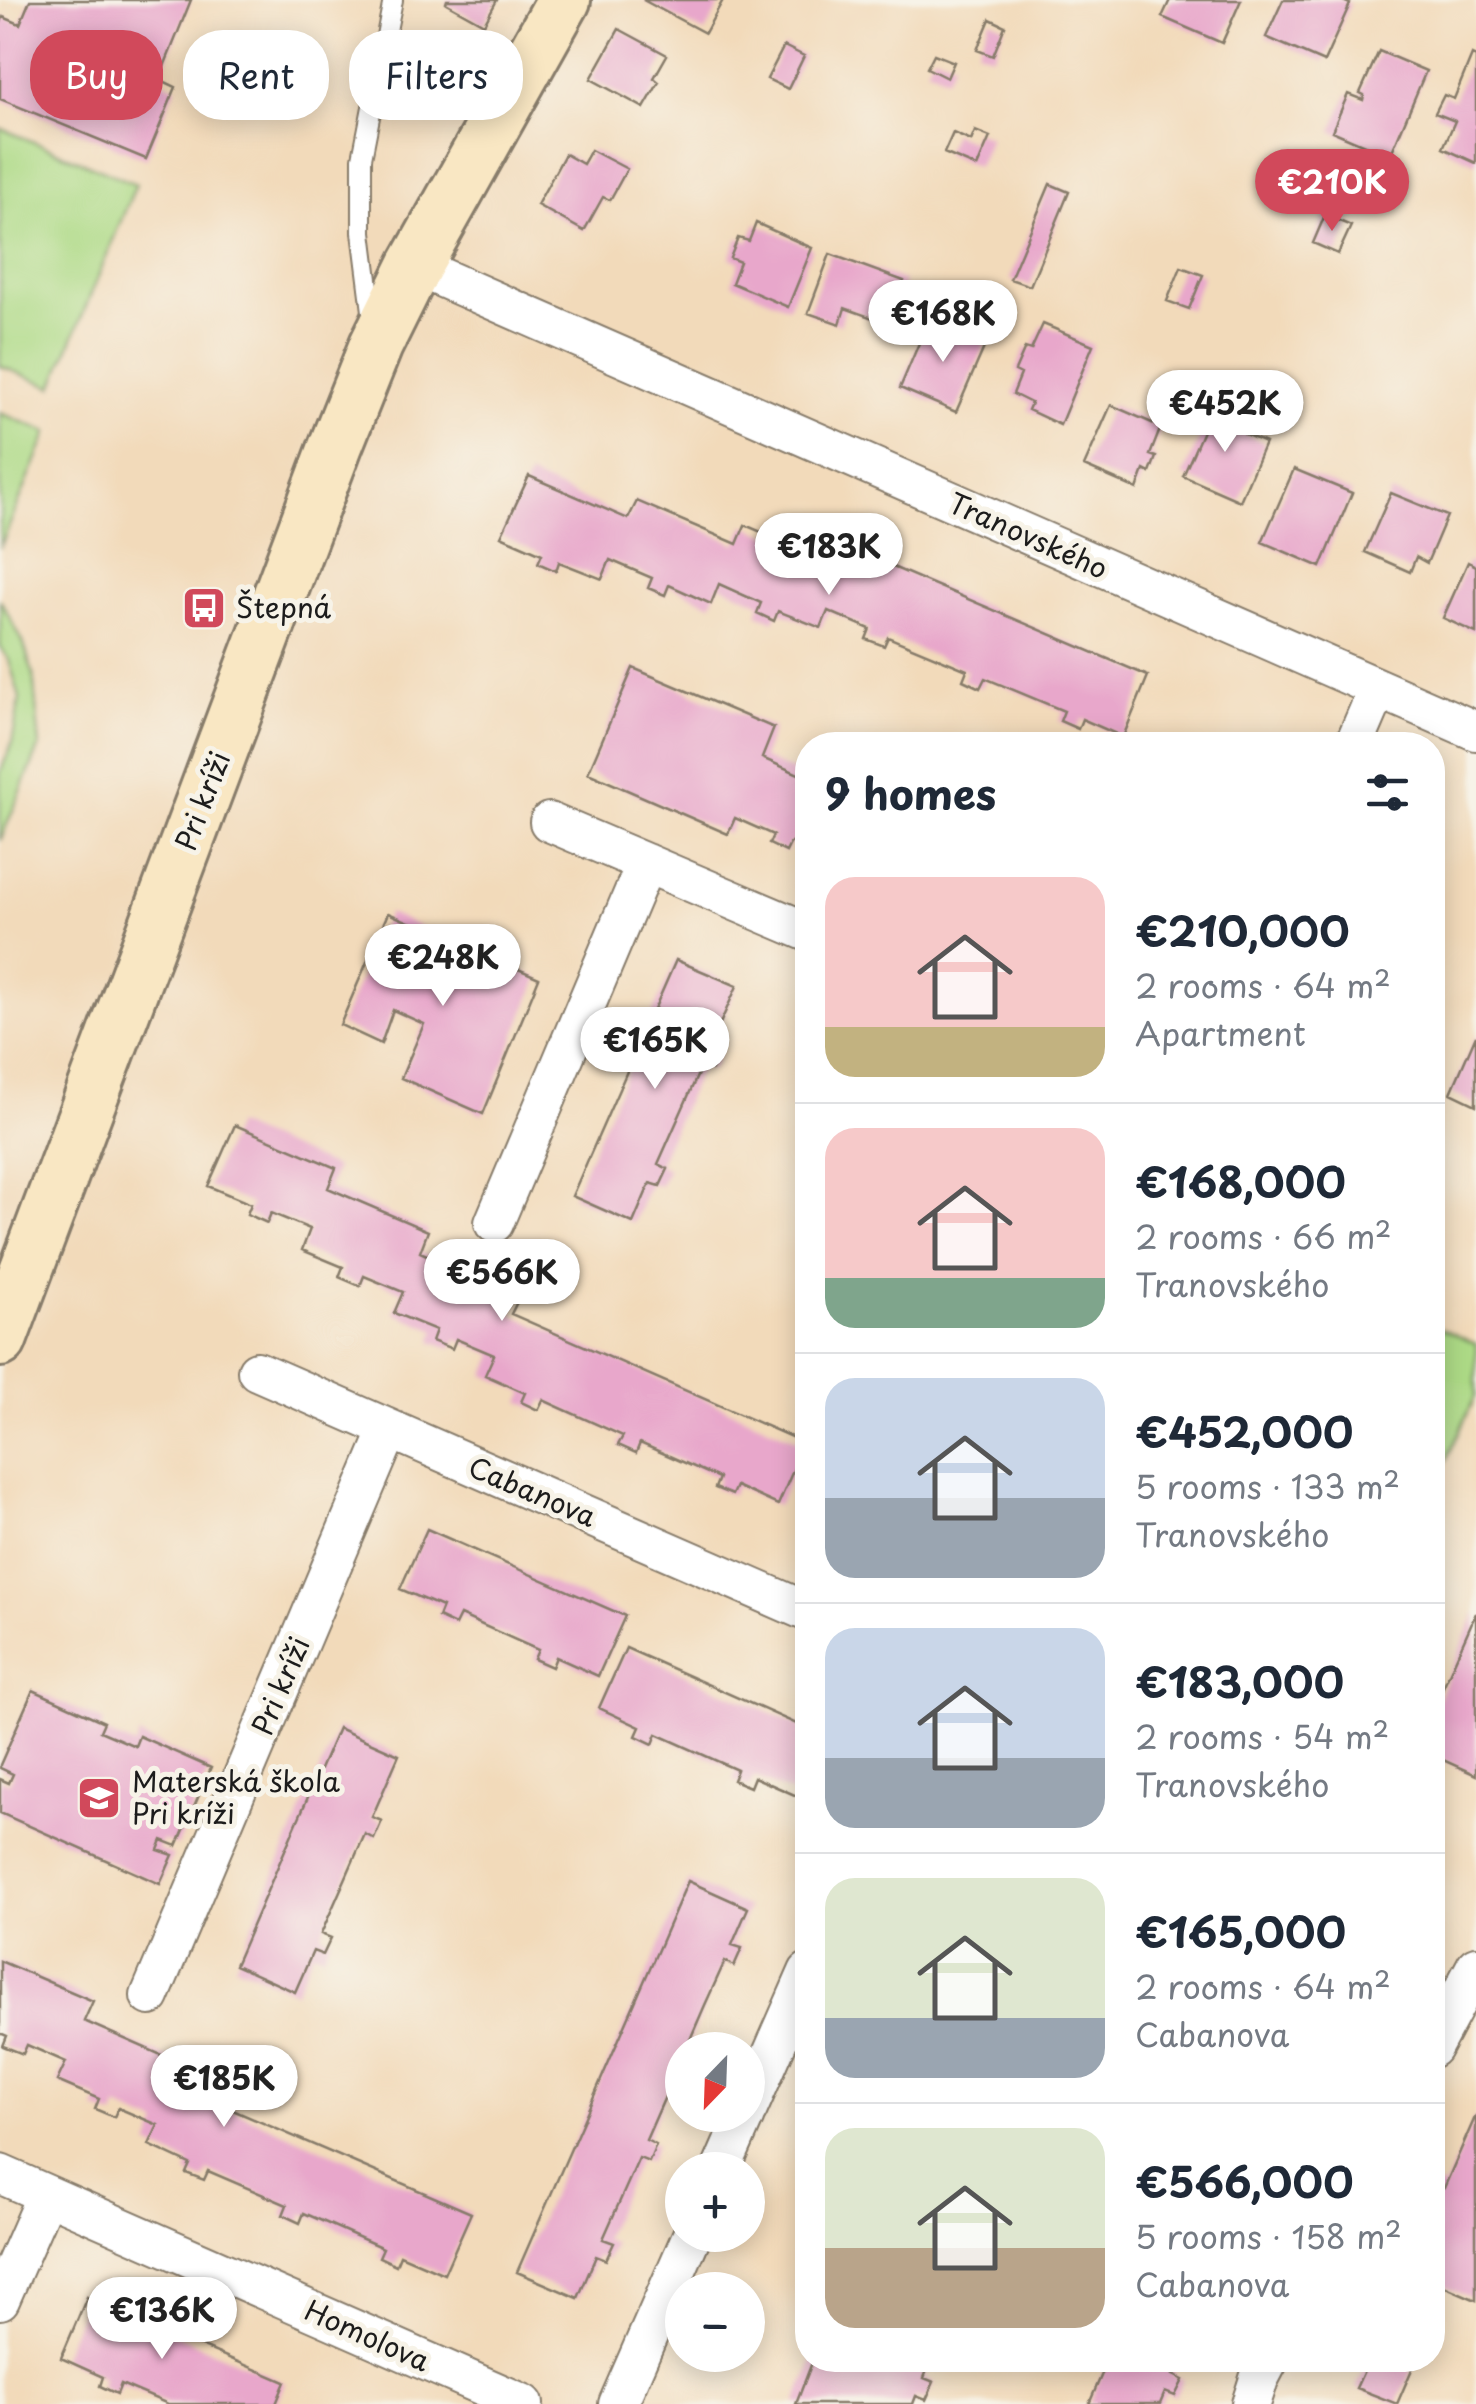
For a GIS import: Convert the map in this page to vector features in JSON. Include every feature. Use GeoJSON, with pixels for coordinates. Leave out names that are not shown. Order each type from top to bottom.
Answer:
{"type":"FeatureCollection","features":[{"type":"Feature","properties":{"kind":"street"},"geometry":{"type":"LineString","coordinates":[[416,266],[564,0]]}},
{"type":"Feature","properties":{"kind":"street","name":"Pri kríži"},"geometry":{"type":"LineString","coordinates":[[0,1340],[336,445],[376,345],[416,266]]}},
{"type":"Feature","properties":{"kind":"street","name":"Tranovského"},"geometry":{"type":"LineString","coordinates":[[416,266],[1476,731]]}},
{"type":"Feature","properties":{"kind":"street"},"geometry":{"type":"LineString","coordinates":[[1360,732],[1378,689]]}},
{"type":"Feature","properties":{"kind":"street"},"geometry":{"type":"LineString","coordinates":[[550,822],[795,926]]}},
{"type":"Feature","properties":{"kind":"street"},"geometry":{"type":"LineString","coordinates":[[494,1224],[646,863]]}},
{"type":"Feature","properties":{"kind":"street","name":"Cabanova"},"geometry":{"type":"LineString","coordinates":[[257,1371],[795,1606]]}},
{"type":"Feature","properties":{"kind":"street","name":"Pri kríži"},"geometry":{"type":"LineString","coordinates":[[150,1996],[389,1430]]}},
{"type":"Feature","properties":{"kind":"street"},"geometry":{"type":"LineString","coordinates":[[1445,2024],[1476,1966]]}},
{"type":"Feature","properties":{"kind":"street"},"geometry":{"type":"LineString","coordinates":[[765,2069],[795,2001]]}},
{"type":"Feature","properties":{"kind":"street","name":"Homolova"},"geometry":{"type":"LineString","coordinates":[[0,2174],[524,2404]]}},
{"type":"Feature","properties":{"kind":"street"},"geometry":{"type":"LineString","coordinates":[[0,2300],[46,2196]]}},
{"type":"Feature","properties":{"kind":"street"},"geometry":{"type":"LineString","coordinates":[[618,2404],[685,2252]]}},
{"type":"Feature","properties":{"kind":"street"},"geometry":{"type":"LineString","coordinates":[[1250,2404],[1263,2372]]}},
{"type":"Feature","properties":{"kind":"lane"},"geometry":{"type":"LineString","coordinates":[[376,345],[362,232],[362,158],[393,0]]}},
{"type":"Feature","properties":{"kind":"green space"},"geometry":{"type":"Polygon","coordinates":[[[0,128],[136,184],[53,387],[0,366],[0,128]]]}},
{"type":"Feature","properties":{"kind":"green space"},"geometry":{"type":"Polygon","coordinates":[[[0,413],[48,432],[0,548],[0,413]]]}},
{"type":"Feature","properties":{"kind":"green space"},"geometry":{"type":"Polygon","coordinates":[[[0,599],[23,642],[33,673],[40,746],[0,841],[0,773],[12,743],[20,698],[9,660],[0,647],[0,599]]]}},
{"type":"Feature","properties":{"kind":"green space"},"geometry":{"type":"Polygon","coordinates":[[[1445,1330],[1476,1344],[1476,1395],[1445,1463],[1445,1330]]]}},
{"type":"Feature","properties":{"kind":"building"},"geometry":{"type":"Polygon","coordinates":[[[30,0],[191,0],[163,69],[163,30],[30,30],[30,111],[0,99],[0,25],[3,17],[20,24],[30,0]]]}},
{"type":"Feature","properties":{"kind":"building"},"geometry":{"type":"Polygon","coordinates":[[[497,0],[484,24],[446,3],[497,0]]]}},
{"type":"Feature","properties":{"kind":"building"},"geometry":{"type":"Polygon","coordinates":[[[643,0],[723,0],[705,33],[643,0]]]}},
{"type":"Feature","properties":{"kind":"building"},"geometry":{"type":"Polygon","coordinates":[[[1170,0],[1241,0],[1222,43],[1162,17],[1170,0]]]}},
{"type":"Feature","properties":{"kind":"building"},"geometry":{"type":"Polygon","coordinates":[[[1283,0],[1341,0],[1350,4],[1324,62],[1266,37],[1283,0]]]}},
{"type":"Feature","properties":{"kind":"building"},"geometry":{"type":"Polygon","coordinates":[[[990,19],[1005,26],[993,56],[977,50],[990,19]]]}},
{"type":"Feature","properties":{"kind":"building"},"geometry":{"type":"Polygon","coordinates":[[[619,29],[667,55],[654,78],[659,82],[644,108],[591,79],[619,29]]]}},
{"type":"Feature","properties":{"kind":"building"},"geometry":{"type":"Polygon","coordinates":[[[784,46],[804,56],[788,89],[767,79],[784,46]]]}},
{"type":"Feature","properties":{"kind":"building"},"geometry":{"type":"Polygon","coordinates":[[[1379,51],[1426,71],[1390,156],[1332,131],[1348,94],[1363,100],[1360,93],[1379,51]]]}},
{"type":"Feature","properties":{"kind":"building"},"geometry":{"type":"Polygon","coordinates":[[[934,54],[954,62],[947,78],[927,68],[934,54]]]}},
{"type":"Feature","properties":{"kind":"building"},"geometry":{"type":"Polygon","coordinates":[[[1472,55],[1476,57],[1476,163],[1443,148],[1455,121],[1435,113],[1444,95],[1454,99],[1472,55]]]}},
{"type":"Feature","properties":{"kind":"building"},"geometry":{"type":"Polygon","coordinates":[[[163,81],[176,87],[163,118],[163,81]]]}},
{"type":"Feature","properties":{"kind":"building"},"geometry":{"type":"Polygon","coordinates":[[[51,120],[162,120],[146,159],[51,120]]]}},
{"type":"Feature","properties":{"kind":"building"},"geometry":{"type":"Polygon","coordinates":[[[975,131],[990,137],[977,167],[944,153],[953,133],[971,141],[975,131]]]}},
{"type":"Feature","properties":{"kind":"building"},"geometry":{"type":"Polygon","coordinates":[[[591,150],[627,169],[610,200],[603,197],[584,231],[537,205],[565,154],[583,164],[591,150]]]}},
{"type":"Feature","properties":{"kind":"building"},"geometry":{"type":"Polygon","coordinates":[[[1050,184],[1069,192],[1030,286],[1010,279],[1050,184]]]}},
{"type":"Feature","properties":{"kind":"building"},"geometry":{"type":"Polygon","coordinates":[[[1325,215],[1351,226],[1338,254],[1313,243],[1325,215]]]}},
{"type":"Feature","properties":{"kind":"building"},"geometry":{"type":"Polygon","coordinates":[[[756,223],[812,248],[788,307],[732,283],[740,262],[730,258],[738,238],[749,241],[756,223]]]}},
{"type":"Feature","properties":{"kind":"building"},"geometry":{"type":"Polygon","coordinates":[[[830,254],[904,281],[889,324],[845,308],[840,324],[808,313],[830,254]]]}},
{"type":"Feature","properties":{"kind":"building"},"geometry":{"type":"Polygon","coordinates":[[[1181,267],[1203,275],[1189,309],[1167,301],[1181,267]]]}},
{"type":"Feature","properties":{"kind":"building"},"geometry":{"type":"Polygon","coordinates":[[[930,317],[986,343],[956,412],[900,388],[930,317]]]}},
{"type":"Feature","properties":{"kind":"building"},"geometry":{"type":"Polygon","coordinates":[[[1043,324],[1093,345],[1060,425],[1028,410],[1031,403],[1013,394],[1021,374],[1015,371],[1025,348],[1031,350],[1043,324]]]}},
{"type":"Feature","properties":{"kind":"building"},"geometry":{"type":"Polygon","coordinates":[[[1111,405],[1161,427],[1150,455],[1156,457],[1150,473],[1144,470],[1137,489],[1084,466],[1111,405]]]}},
{"type":"Feature","properties":{"kind":"building"},"geometry":{"type":"Polygon","coordinates":[[[1214,406],[1250,422],[1245,434],[1265,443],[1240,501],[1183,476],[1214,406]]]}},
{"type":"Feature","properties":{"kind":"building"},"geometry":{"type":"Polygon","coordinates":[[[1294,469],[1352,493],[1321,567],[1262,542],[1294,469]]]}},
{"type":"Feature","properties":{"kind":"building"},"geometry":{"type":"Polygon","coordinates":[[[529,476],[628,519],[637,501],[737,544],[745,525],[846,568],[853,550],[1148,676],[1125,732],[1112,732],[1082,719],[1078,729],[1060,721],[1064,711],[985,678],[980,688],[963,680],[967,670],[888,637],[884,646],[866,639],[870,629],[828,611],[821,628],[778,611],[774,621],[757,613],[761,603],[719,584],[711,604],[669,585],[665,595],[648,588],[652,578],[610,560],[602,579],[559,562],[556,571],[538,563],[542,554],[501,536],[529,476]]]}},
{"type":"Feature","properties":{"kind":"building"},"geometry":{"type":"Polygon","coordinates":[[[1391,493],[1447,516],[1427,563],[1416,557],[1410,572],[1365,552],[1391,493]]]}},
{"type":"Feature","properties":{"kind":"building"},"geometry":{"type":"Polygon","coordinates":[[[1468,562],[1476,566],[1476,633],[1443,618],[1468,562]]]}},
{"type":"Feature","properties":{"kind":"building"},"geometry":{"type":"Polygon","coordinates":[[[633,668],[774,728],[762,758],[795,772],[795,844],[791,842],[786,852],[769,844],[773,835],[735,818],[728,834],[588,773],[633,668]]]}},
{"type":"Feature","properties":{"kind":"building"},"geometry":{"type":"Polygon","coordinates":[[[388,913],[539,978],[483,1114],[401,1078],[424,1024],[393,1010],[381,1044],[340,1025],[388,913]]]}},
{"type":"Feature","properties":{"kind":"building"},"geometry":{"type":"Polygon","coordinates":[[[676,960],[737,986],[709,1048],[719,1052],[712,1070],[702,1065],[658,1164],[668,1169],[660,1186],[650,1183],[633,1223],[572,1196],[676,960]]]}},
{"type":"Feature","properties":{"kind":"building"},"geometry":{"type":"Polygon","coordinates":[[[1476,1035],[1476,1105],[1451,1093],[1476,1035]]]}},
{"type":"Feature","properties":{"kind":"building"},"geometry":{"type":"Polygon","coordinates":[[[235,1125],[336,1168],[328,1188],[428,1231],[420,1252],[520,1296],[511,1314],[795,1439],[795,1466],[778,1505],[736,1486],[732,1495],[715,1488],[719,1478],[640,1443],[636,1453],[618,1445],[623,1436],[543,1400],[538,1410],[521,1402],[525,1393],[485,1375],[494,1355],[456,1339],[452,1349],[432,1341],[436,1330],[394,1313],[403,1292],[364,1276],[360,1286],[339,1277],[343,1267],[302,1250],[310,1229],[271,1213],[267,1223],[247,1214],[251,1204],[208,1186],[235,1125]]]}},
{"type":"Feature","properties":{"kind":"building"},"geometry":{"type":"Polygon","coordinates":[[[427,1529],[625,1616],[598,1676],[556,1657],[552,1667],[534,1659],[538,1650],[460,1615],[455,1625],[438,1617],[442,1607],[400,1589],[427,1529]]]}},
{"type":"Feature","properties":{"kind":"building"},"geometry":{"type":"Polygon","coordinates":[[[1476,1613],[1476,1775],[1445,1761],[1445,1683],[1476,1613]]]}},
{"type":"Feature","properties":{"kind":"building"},"geometry":{"type":"Polygon","coordinates":[[[626,1648],[795,1723],[795,1795],[754,1777],[750,1787],[733,1780],[737,1770],[657,1734],[653,1744],[636,1736],[640,1727],[599,1708],[626,1648]]]}},
{"type":"Feature","properties":{"kind":"building","name":"Materská škola Pri kríži"},"geometry":{"type":"Polygon","coordinates":[[[33,1690],[104,1722],[100,1731],[135,1746],[139,1736],[211,1768],[177,1846],[162,1840],[158,1850],[173,1855],[160,1884],[0,1813],[0,1779],[9,1783],[13,1774],[0,1765],[33,1690]]]}},
{"type":"Feature","properties":{"kind":"building"},"geometry":{"type":"Polygon","coordinates":[[[338,1728],[399,1755],[372,1817],[382,1821],[374,1839],[365,1834],[321,1934],[331,1938],[323,1955],[313,1951],[295,1992],[235,1965],[338,1728]]]}},
{"type":"Feature","properties":{"kind":"building"},"geometry":{"type":"Polygon","coordinates":[[[688,1881],[748,1908],[732,1945],[742,1948],[734,1966],[725,1961],[693,2032],[665,2032],[665,2097],[646,2140],[656,2145],[649,2162],[639,2158],[603,2239],[614,2243],[606,2260],[596,2256],[578,2298],[517,2272],[688,1881]]]}},
{"type":"Feature","properties":{"kind":"building"},"geometry":{"type":"Polygon","coordinates":[[[0,1961],[93,2001],[84,2021],[184,2065],[175,2085],[471,2213],[444,2274],[400,2255],[396,2265],[379,2257],[383,2248],[304,2213],[300,2223],[283,2215],[287,2205],[208,2171],[204,2180],[186,2173],[190,2164],[149,2145],[158,2125],[118,2108],[114,2117],[95,2109],[99,2099],[57,2081],[66,2062],[27,2045],[23,2054],[3,2046],[7,2036],[0,2033],[0,1961]]]}},
{"type":"Feature","properties":{"kind":"building"},"geometry":{"type":"Polygon","coordinates":[[[1476,2115],[1476,2300],[1445,2287],[1445,2186],[1476,2115]]]}},
{"type":"Feature","properties":{"kind":"building"},"geometry":{"type":"Polygon","coordinates":[[[87,2297],[285,2382],[276,2404],[168,2404],[121,2384],[117,2394],[100,2386],[103,2377],[61,2358],[87,2297]]]}},
{"type":"Feature","properties":{"kind":"building"},"geometry":{"type":"Polygon","coordinates":[[[808,2372],[926,2372],[924,2378],[934,2382],[926,2400],[916,2396],[913,2404],[796,2404],[808,2372]]]}},
{"type":"Feature","properties":{"kind":"building"},"geometry":{"type":"Polygon","coordinates":[[[1103,2372],[1174,2372],[1173,2375],[1183,2380],[1175,2396],[1165,2392],[1160,2404],[1089,2404],[1103,2372]]]}},
{"type":"Feature","properties":{"kind":"building"},"geometry":{"type":"Polygon","coordinates":[[[1363,2372],[1411,2372],[1397,2404],[1356,2388],[1363,2372]]]}},
{"type":"Feature","properties":{"kind":"place","name":"Štepná"},"geometry":{"type":"Point","coordinates":[204,608]}},
{"type":"Feature","properties":{"kind":"place","name":"Materská škola Pri kríži"},"geometry":{"type":"Point","coordinates":[99,1798]}}]}
